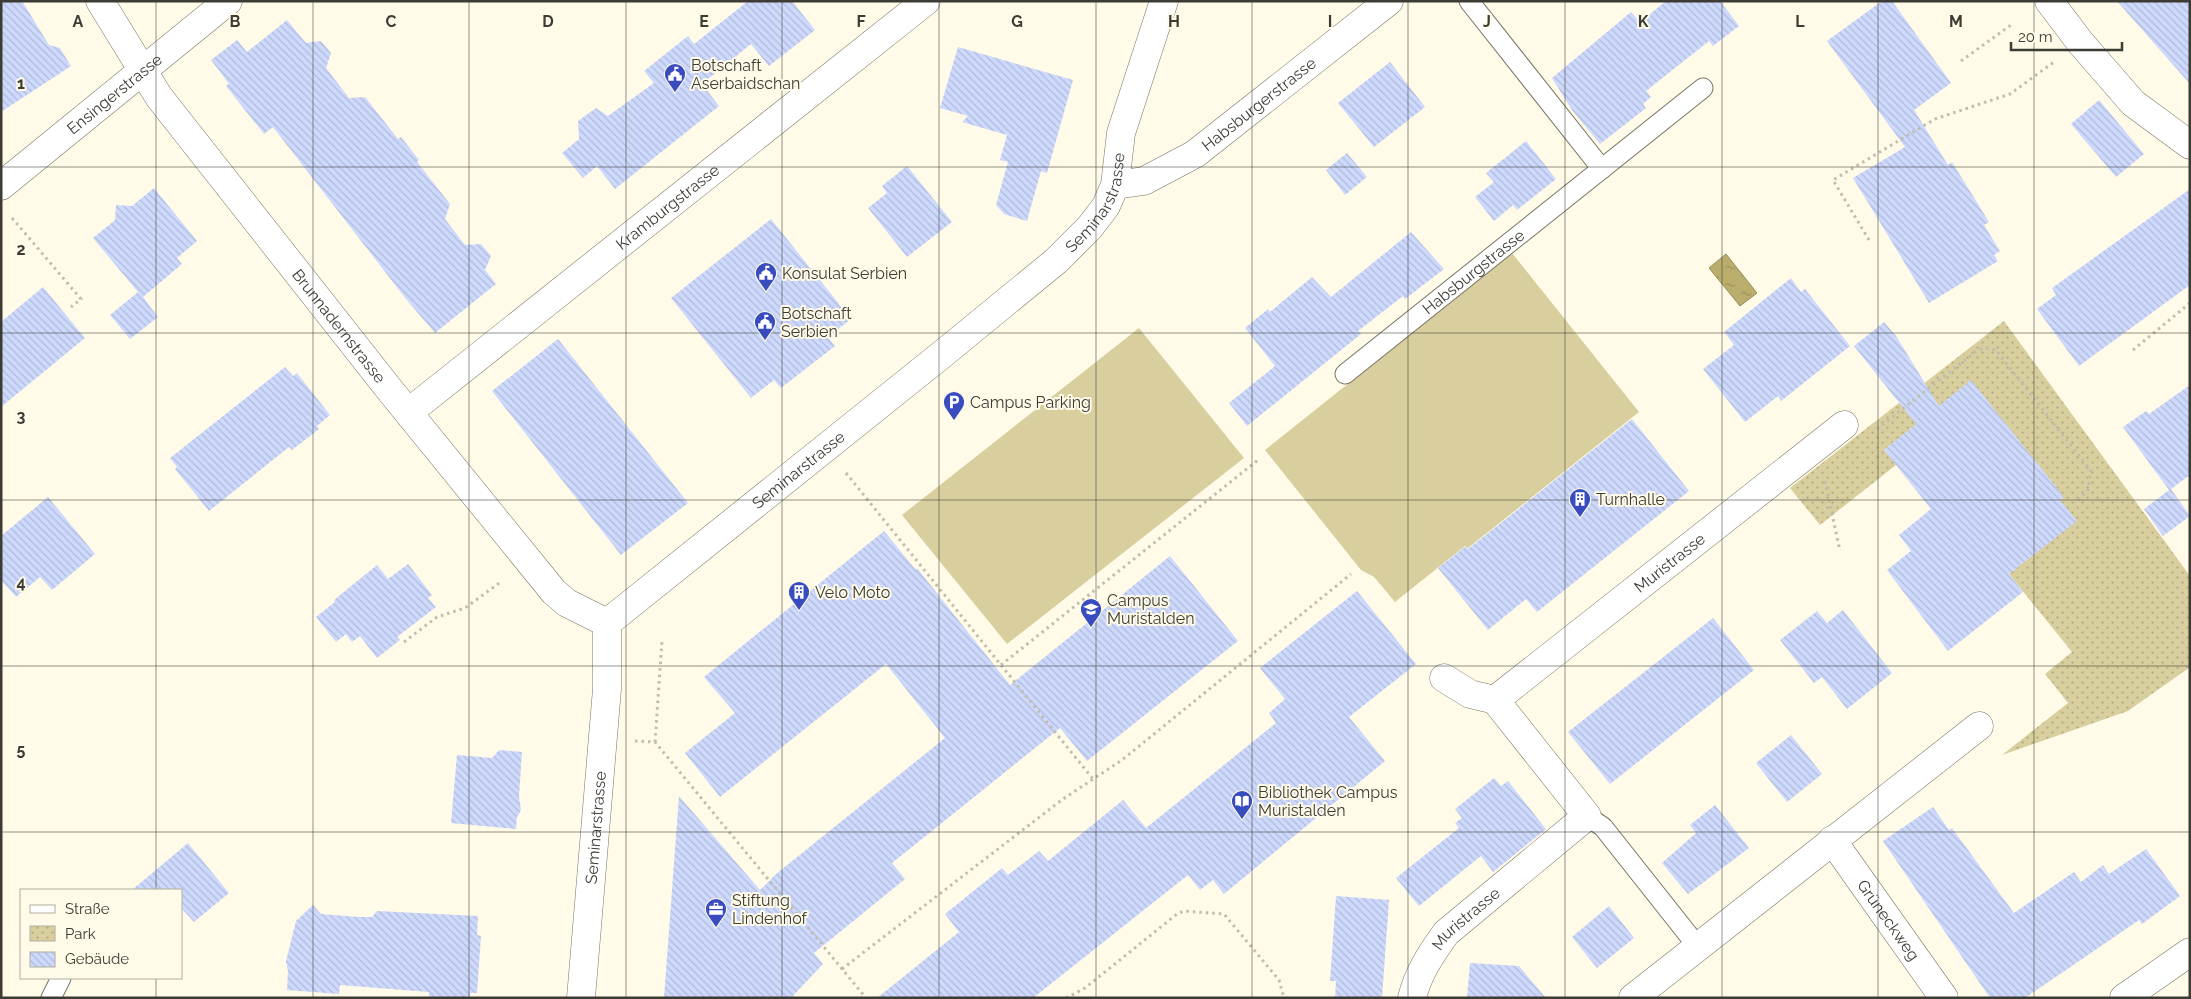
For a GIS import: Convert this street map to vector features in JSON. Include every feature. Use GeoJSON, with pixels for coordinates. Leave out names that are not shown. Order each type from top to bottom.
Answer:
{"type":"FeatureCollection","features":[{"type":"Feature","properties":{"kind":"street","name":"Brunnadernstrasse"},"geometry":{"type":"LineString","coordinates":[[100,1],[159,97],[554,592],[567,603],[607,622]]}},
{"type":"Feature","properties":{"kind":"street","name":"Ensingerstrasse"},"geometry":{"type":"LineString","coordinates":[[1,186],[228,1]]}},
{"type":"Feature","properties":{"kind":"street","name":"Kramburgstrasse"},"geometry":{"type":"LineString","coordinates":[[409,412],[926,1]]}},
{"type":"Feature","properties":{"kind":"street","name":"Seminarstrasse"},"geometry":{"type":"LineString","coordinates":[[581,998],[607,689],[607,622],[1049,267],[1079,238],[1106,206],[1115,185],[1121,133],[1164,1]]}},
{"type":"Feature","properties":{"kind":"street","name":"Habsburgerstrasse"},"geometry":{"type":"LineString","coordinates":[[1115,185],[1144,181],[1195,154],[1389,1]]}},
{"type":"Feature","properties":{"kind":"street"},"geometry":{"type":"LineString","coordinates":[[2049,1],[2080,42],[2133,103],[2190,145]]}},
{"type":"Feature","properties":{"kind":"street","name":"Muristrasse"},"geometry":{"type":"LineString","coordinates":[[1495,700],[1844,425]]}},
{"type":"Feature","properties":{"kind":"street"},"geometry":{"type":"LineString","coordinates":[[1444,678],[1470,694],[1495,700],[1587,816]]}},
{"type":"Feature","properties":{"kind":"street"},"geometry":{"type":"LineString","coordinates":[[1633,998],[1979,726]]}},
{"type":"Feature","properties":{"kind":"street","name":"Muristrasse"},"geometry":{"type":"LineString","coordinates":[[1412,998],[1418,978],[1429,956],[1446,933],[1587,816]]}},
{"type":"Feature","properties":{"kind":"street","name":"Grüneckweg"},"geometry":{"type":"LineString","coordinates":[[1832,840],[1944,998]]}},
{"type":"Feature","properties":{"kind":"street"},"geometry":{"type":"LineString","coordinates":[[2124,998],[2190,952]]}},
{"type":"Feature","properties":{"kind":"lane"},"geometry":{"type":"LineString","coordinates":[[1469,1],[1602,169]]}},
{"type":"Feature","properties":{"kind":"lane","name":"Habsburgstrasse"},"geometry":{"type":"LineString","coordinates":[[1345,374],[1703,88]]}},
{"type":"Feature","properties":{"kind":"lane"},"geometry":{"type":"LineString","coordinates":[[1587,816],[1603,827],[1698,947]]}},
{"type":"Feature","properties":{"kind":"lane"},"geometry":{"type":"LineString","coordinates":[[51,998],[60,979]]}},
{"type":"Feature","properties":{"kind":"path"},"geometry":{"type":"LineString","coordinates":[[1961,61],[2011,26]]}},
{"type":"Feature","properties":{"kind":"path"},"geometry":{"type":"LineString","coordinates":[[1869,240],[1833,180],[1935,119],[2010,94],[2080,42]]}},
{"type":"Feature","properties":{"kind":"path"},"geometry":{"type":"LineString","coordinates":[[9,214],[81,299],[71,308]]}},
{"type":"Feature","properties":{"kind":"path"},"geometry":{"type":"LineString","coordinates":[[2133,350],[2190,303]]}},
{"type":"Feature","properties":{"kind":"path"},"geometry":{"type":"LineString","coordinates":[[1875,431],[1975,352],[1992,348],[2000,352],[2091,471],[2088,490],[2075,502]]}},
{"type":"Feature","properties":{"kind":"path"},"geometry":{"type":"LineString","coordinates":[[826,447],[1093,779]]}},
{"type":"Feature","properties":{"kind":"path"},"geometry":{"type":"LineString","coordinates":[[1002,665],[1258,460]]}},
{"type":"Feature","properties":{"kind":"path"},"geometry":{"type":"LineString","coordinates":[[1825,474],[1840,551]]}},
{"type":"Feature","properties":{"kind":"path"},"geometry":{"type":"LineString","coordinates":[[842,968],[1063,799],[1122,760],[1351,574]]}},
{"type":"Feature","properties":{"kind":"path"},"geometry":{"type":"LineString","coordinates":[[404,642],[437,617],[465,608],[502,580]]}},
{"type":"Feature","properties":{"kind":"path"},"geometry":{"type":"LineString","coordinates":[[662,641],[655,742],[866,998]]}},
{"type":"Feature","properties":{"kind":"path"},"geometry":{"type":"LineString","coordinates":[[627,740],[655,742]]}},
{"type":"Feature","properties":{"kind":"path"},"geometry":{"type":"LineString","coordinates":[[1066,998],[1085,988],[1177,914],[1184,911],[1224,914],[1279,980],[1284,998]]}},
{"type":"Feature","properties":{"kind":"green space"},"geometry":{"type":"Polygon","coordinates":[[[1512,253],[1639,412],[1468,548],[1465,546],[1395,602],[1374,577],[1361,570],[1265,450],[1512,253]]]}},
{"type":"Feature","properties":{"kind":"green space"},"geometry":{"type":"Polygon","coordinates":[[[2004,321],[2190,576],[2190,667],[2128,711],[2002,755],[2068,703],[2045,674],[2072,652],[2009,574],[2076,521],[2060,500],[2063,497],[1971,381],[1884,450],[1896,465],[1820,525],[1790,488],[2004,321]]]}},
{"type":"Feature","properties":{"kind":"green space"},"geometry":{"type":"Polygon","coordinates":[[[1139,328],[1244,458],[1007,644],[902,515],[1139,328]]]}},
{"type":"Feature","properties":{"kind":"water"},"geometry":{"type":"Polygon","coordinates":[[[1726,254],[1757,293],[1740,306],[1709,268],[1726,254]]]}},
{"type":"Feature","properties":{"kind":"building"},"geometry":{"type":"Polygon","coordinates":[[[1,1],[22,1],[49,45],[60,48],[71,66],[1,112],[1,1]]]}},
{"type":"Feature","properties":{"kind":"building"},"geometry":{"type":"Polygon","coordinates":[[[748,1],[792,1],[815,30],[769,66],[751,44],[702,84],[719,106],[615,189],[597,166],[583,178],[562,153],[579,139],[578,121],[596,108],[608,116],[654,83],[644,71],[688,36],[694,44],[748,1]]]}},
{"type":"Feature","properties":{"kind":"building"},"geometry":{"type":"Polygon","coordinates":[[[1666,1],[1720,1],[1739,26],[1713,46],[1709,41],[1646,91],[1651,97],[1643,104],[1646,108],[1600,144],[1572,110],[1552,78],[1631,12],[1640,22],[1666,1]]]}},
{"type":"Feature","properties":{"kind":"building"},"geometry":{"type":"Polygon","coordinates":[[[1882,1],[1892,1],[1951,83],[1914,110],[1948,165],[1952,162],[1989,222],[1984,225],[2000,251],[1994,255],[1998,261],[1929,303],[1853,178],[1905,147],[1827,41],[1882,1]]]}},
{"type":"Feature","properties":{"kind":"building"},"geometry":{"type":"Polygon","coordinates":[[[2117,1],[2190,1],[2190,84],[2159,49],[2117,1]]]}},
{"type":"Feature","properties":{"kind":"building"},"geometry":{"type":"Polygon","coordinates":[[[287,20],[306,43],[321,41],[331,53],[326,68],[349,98],[365,97],[398,139],[401,137],[419,160],[417,162],[450,204],[445,219],[465,245],[481,244],[491,256],[485,270],[496,284],[435,333],[406,299],[273,127],[264,134],[226,86],[229,84],[211,60],[237,40],[247,52],[287,20]]]}},
{"type":"Feature","properties":{"kind":"building"},"geometry":{"type":"Polygon","coordinates":[[[958,47],[1073,80],[1047,173],[1041,171],[1027,221],[1004,214],[996,205],[1008,162],[1000,160],[1007,135],[962,122],[968,116],[940,108],[958,47]]]}},
{"type":"Feature","properties":{"kind":"building"},"geometry":{"type":"Polygon","coordinates":[[[1390,62],[1425,107],[1374,147],[1338,103],[1390,62]]]}},
{"type":"Feature","properties":{"kind":"building"},"geometry":{"type":"Polygon","coordinates":[[[2099,100],[2144,154],[2116,177],[2071,124],[2099,100]]]}},
{"type":"Feature","properties":{"kind":"building"},"geometry":{"type":"Polygon","coordinates":[[[1526,141],[1556,179],[1517,210],[1513,205],[1494,221],[1475,197],[1494,182],[1486,173],[1526,141]]]}},
{"type":"Feature","properties":{"kind":"building"},"geometry":{"type":"Polygon","coordinates":[[[1347,153],[1367,177],[1345,195],[1326,170],[1347,153]]]}},
{"type":"Feature","properties":{"kind":"building"},"geometry":{"type":"Polygon","coordinates":[[[907,166],[952,222],[907,257],[868,208],[887,193],[882,186],[907,166]]]}},
{"type":"Feature","properties":{"kind":"building"},"geometry":{"type":"Polygon","coordinates":[[[154,188],[197,241],[177,258],[182,264],[143,297],[158,317],[130,339],[110,315],[138,292],[93,238],[115,220],[116,205],[132,206],[154,188]]]}},
{"type":"Feature","properties":{"kind":"building"},"geometry":{"type":"Polygon","coordinates":[[[2190,189],[2190,285],[2079,366],[2037,309],[2056,295],[2052,288],[2190,189]]]}},
{"type":"Feature","properties":{"kind":"building"},"geometry":{"type":"Polygon","coordinates":[[[771,219],[851,319],[828,337],[835,346],[781,388],[774,380],[751,398],[671,298],[771,219]]]}},
{"type":"Feature","properties":{"kind":"building"},"geometry":{"type":"Polygon","coordinates":[[[1411,232],[1444,269],[1405,299],[1403,296],[1358,331],[1361,334],[1247,426],[1229,403],[1275,366],[1245,328],[1268,309],[1270,312],[1312,277],[1331,297],[1411,232]]]}},
{"type":"Feature","properties":{"kind":"building"},"geometry":{"type":"Polygon","coordinates":[[[1791,278],[1801,292],[1805,289],[1850,346],[1781,401],[1778,396],[1745,422],[1703,369],[1734,345],[1724,332],[1791,278]]]}},
{"type":"Feature","properties":{"kind":"building"},"geometry":{"type":"Polygon","coordinates":[[[43,287],[85,338],[1,407],[1,322],[43,287]]]}},
{"type":"Feature","properties":{"kind":"building"},"geometry":{"type":"Polygon","coordinates":[[[1884,322],[1896,336],[1939,406],[1971,380],[2064,497],[2060,500],[2077,521],[2009,574],[2023,592],[1948,651],[1887,570],[1911,551],[1899,535],[1931,509],[1884,450],[1916,424],[1854,346],[1884,322]]]}},
{"type":"Feature","properties":{"kind":"building"},"geometry":{"type":"Polygon","coordinates":[[[558,339],[688,503],[621,555],[492,391],[558,339]]]}},
{"type":"Feature","properties":{"kind":"building"},"geometry":{"type":"Polygon","coordinates":[[[285,367],[293,376],[297,373],[330,415],[317,426],[319,429],[292,450],[289,447],[209,511],[175,469],[177,467],[170,458],[285,367]]]}},
{"type":"Feature","properties":{"kind":"building"},"geometry":{"type":"Polygon","coordinates":[[[2190,385],[2190,475],[2171,489],[2190,516],[2163,536],[2144,509],[2169,490],[2123,427],[2146,411],[2149,414],[2190,385]]]}},
{"type":"Feature","properties":{"kind":"building","name":"Turnhalle"},"geometry":{"type":"Polygon","coordinates":[[[1632,419],[1689,491],[1537,612],[1526,599],[1488,630],[1438,568],[1466,546],[1468,549],[1632,419]]]}},
{"type":"Feature","properties":{"kind":"building"},"geometry":{"type":"Polygon","coordinates":[[[48,497],[95,554],[52,590],[40,577],[16,597],[1,580],[1,536],[48,497]]]}},
{"type":"Feature","properties":{"kind":"building"},"geometry":{"type":"Polygon","coordinates":[[[884,531],[916,570],[917,568],[1010,685],[1170,556],[1238,641],[1087,761],[1060,728],[892,863],[905,879],[814,953],[823,964],[791,998],[664,998],[679,796],[760,890],[776,874],[945,738],[886,664],[720,797],[685,753],[735,713],[704,677],[884,531]]]}},
{"type":"Feature","properties":{"kind":"building"},"geometry":{"type":"Polygon","coordinates":[[[408,564],[432,595],[428,598],[436,607],[397,637],[400,640],[377,658],[360,636],[352,642],[346,634],[336,642],[316,617],[377,565],[388,579],[408,564]]]}},
{"type":"Feature","properties":{"kind":"building"},"geometry":{"type":"Polygon","coordinates":[[[1357,591],[1416,664],[1349,717],[1385,761],[1224,894],[1213,880],[1200,890],[1188,875],[1033,998],[877,998],[959,932],[945,914],[1002,868],[1008,875],[1039,851],[1048,861],[1123,800],[1146,828],[1276,723],[1269,713],[1285,699],[1260,668],[1357,591]]]}},
{"type":"Feature","properties":{"kind":"building"},"geometry":{"type":"Polygon","coordinates":[[[1843,610],[1892,673],[1847,709],[1822,677],[1814,683],[1780,640],[1817,611],[1827,623],[1843,610]]]}},
{"type":"Feature","properties":{"kind":"building"},"geometry":{"type":"Polygon","coordinates":[[[1713,618],[1754,670],[1610,784],[1568,732],[1713,618]]]}},
{"type":"Feature","properties":{"kind":"building"},"geometry":{"type":"Polygon","coordinates":[[[1791,735],[1822,774],[1787,802],[1756,763],[1791,735]]]}},
{"type":"Feature","properties":{"kind":"building"},"geometry":{"type":"Polygon","coordinates":[[[499,750],[522,752],[519,796],[521,810],[517,817],[516,829],[451,823],[457,755],[492,758],[499,750]]]}},
{"type":"Feature","properties":{"kind":"building"},"geometry":{"type":"Polygon","coordinates":[[[1494,778],[1501,786],[1508,781],[1546,829],[1493,872],[1481,856],[1419,906],[1396,878],[1459,828],[1455,823],[1462,818],[1455,809],[1494,778]]]}},
{"type":"Feature","properties":{"kind":"building"},"geometry":{"type":"Polygon","coordinates":[[[1715,805],[1749,848],[1688,894],[1662,863],[1696,833],[1690,825],[1715,805]]]}},
{"type":"Feature","properties":{"kind":"building"},"geometry":{"type":"Polygon","coordinates":[[[1933,807],[1949,830],[1952,828],[2014,913],[2074,872],[2081,882],[2103,865],[2109,874],[2146,849],[2180,896],[2142,924],[2139,920],[2025,998],[1990,998],[1883,841],[1933,807]]]}},
{"type":"Feature","properties":{"kind":"building"},"geometry":{"type":"Polygon","coordinates":[[[188,843],[229,893],[194,922],[182,909],[182,889],[133,889],[188,843]]]}},
{"type":"Feature","properties":{"kind":"building"},"geometry":{"type":"Polygon","coordinates":[[[1336,896],[1389,900],[1382,998],[1335,998],[1336,981],[1330,981],[1336,896]]]}},
{"type":"Feature","properties":{"kind":"building"},"geometry":{"type":"Polygon","coordinates":[[[313,905],[321,914],[358,917],[372,917],[377,911],[478,916],[477,935],[481,936],[477,993],[470,993],[470,998],[429,998],[429,992],[340,985],[339,994],[287,990],[288,971],[286,961],[296,921],[313,905]]]}},
{"type":"Feature","properties":{"kind":"building"},"geometry":{"type":"Polygon","coordinates":[[[1609,906],[1634,938],[1597,968],[1572,937],[1609,906]]]}},
{"type":"Feature","properties":{"kind":"building"},"geometry":{"type":"Polygon","coordinates":[[[1470,963],[1519,966],[1546,998],[1467,998],[1470,963]]]}},
{"type":"Feature","properties":{"kind":"place","name":"Botschaft Aserbaidschan"},"geometry":{"type":"Point","coordinates":[675,93]}},
{"type":"Feature","properties":{"kind":"place","name":"Konsulat Serbien"},"geometry":{"type":"Point","coordinates":[766,292]}},
{"type":"Feature","properties":{"kind":"place","name":"Botschaft Serbien"},"geometry":{"type":"Point","coordinates":[765,341]}},
{"type":"Feature","properties":{"kind":"place","name":"Campus Parking"},"geometry":{"type":"Point","coordinates":[954,421]}},
{"type":"Feature","properties":{"kind":"place","name":"Turnhalle"},"geometry":{"type":"Point","coordinates":[1580,518]}},
{"type":"Feature","properties":{"kind":"place","name":"Velo Moto"},"geometry":{"type":"Point","coordinates":[799,611]}},
{"type":"Feature","properties":{"kind":"place","name":"Campus Muristalden"},"geometry":{"type":"Point","coordinates":[1091,628]}},
{"type":"Feature","properties":{"kind":"place","name":"Bibliothek Campus Muristalden"},"geometry":{"type":"Point","coordinates":[1242,820]}},
{"type":"Feature","properties":{"kind":"place","name":"Stiftung Lindenhof"},"geometry":{"type":"Point","coordinates":[716,928]}}]}
